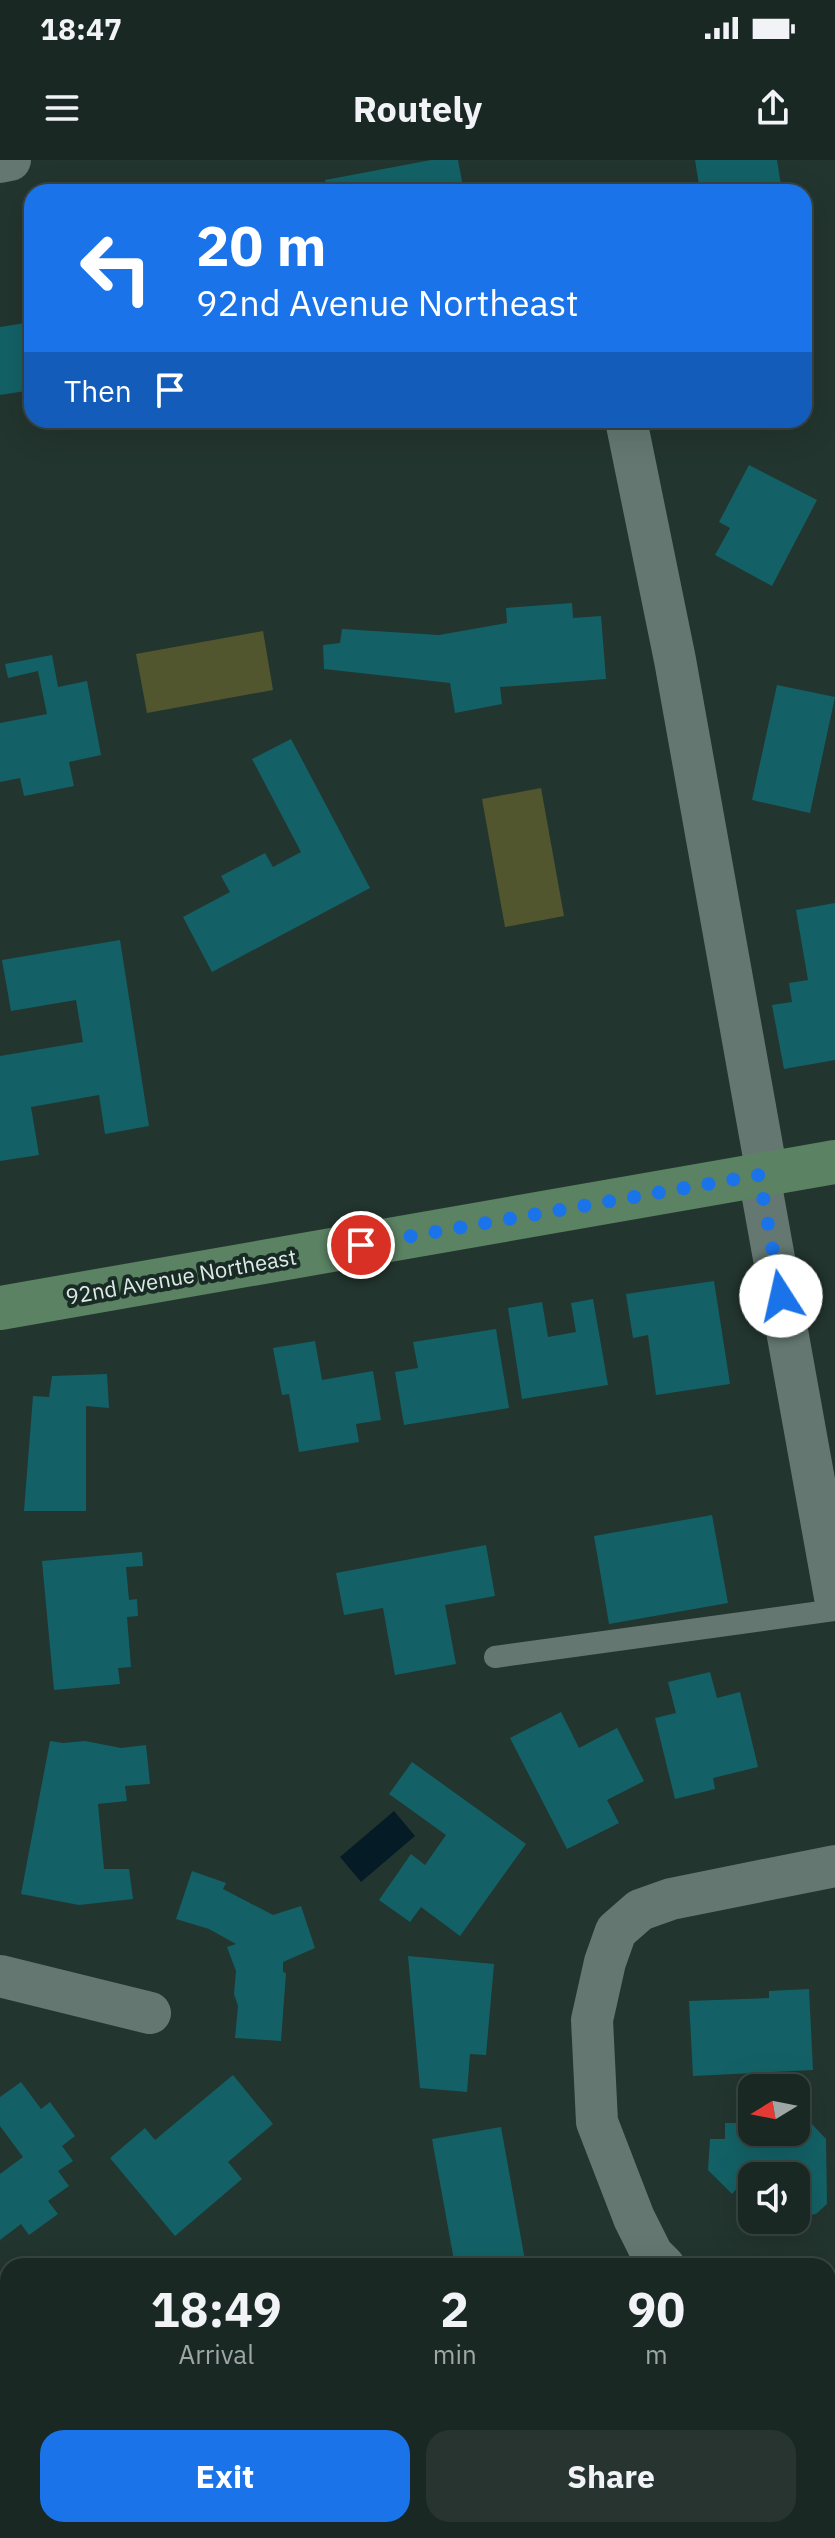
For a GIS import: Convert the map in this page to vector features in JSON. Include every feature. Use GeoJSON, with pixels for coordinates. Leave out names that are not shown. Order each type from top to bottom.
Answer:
{"type":"FeatureCollection","features":[{"type":"Feature","properties":{"kind":"main road","name":"92nd Avenue Northeast"},"geometry":{"type":"LineString","coordinates":[[0,1308],[835,1162]]}},
{"type":"Feature","properties":{"kind":"street"},"geometry":{"type":"LineString","coordinates":[[0,162],[10,160]]}},
{"type":"Feature","properties":{"kind":"street"},"geometry":{"type":"LineString","coordinates":[[628,428],[675,660],[835,1597]]}},
{"type":"Feature","properties":{"kind":"street"},"geometry":{"type":"LineString","coordinates":[[657,2258],[634,2218],[597,2122],[592,2020],[605,1962],[616,1931],[640,1910],[671,1899],[835,1866]]}},
{"type":"Feature","properties":{"kind":"street"},"geometry":{"type":"LineString","coordinates":[[0,1976],[150,2013]]}},
{"type":"Feature","properties":{"kind":"lane"},"geometry":{"type":"LineString","coordinates":[[495,1657],[835,1610]]}},
{"type":"Feature","properties":{"kind":"green space"},"geometry":{"type":"Polygon","coordinates":[[[263,631],[273,690],[147,713],[136,654],[263,631]]]}},
{"type":"Feature","properties":{"kind":"green space"},"geometry":{"type":"Polygon","coordinates":[[[541,788],[564,916],[505,927],[482,799],[541,788]]]}},
{"type":"Feature","properties":{"kind":"water"},"geometry":{"type":"Polygon","coordinates":[[[394,1811],[415,1836],[361,1882],[340,1857],[394,1811]]]}},
{"type":"Feature","properties":{"kind":"building"},"geometry":{"type":"Polygon","coordinates":[[[431,160],[458,160],[462,184],[326,184],[325,180],[431,160]]]}},
{"type":"Feature","properties":{"kind":"building"},"geometry":{"type":"Polygon","coordinates":[[[695,160],[777,160],[781,184],[699,184],[695,160]]]}},
{"type":"Feature","properties":{"kind":"building"},"geometry":{"type":"Polygon","coordinates":[[[24,323],[24,391],[0,395],[0,327],[24,323]]]}},
{"type":"Feature","properties":{"kind":"building"},"geometry":{"type":"Polygon","coordinates":[[[749,465],[817,500],[772,586],[715,555],[730,528],[719,522],[749,465]]]}},
{"type":"Feature","properties":{"kind":"building"},"geometry":{"type":"Polygon","coordinates":[[[572,603],[573,618],[601,616],[606,679],[500,687],[502,704],[455,713],[450,683],[324,669],[323,645],[340,643],[342,629],[439,635],[507,623],[506,608],[572,603]]]}},
{"type":"Feature","properties":{"kind":"building"},"geometry":{"type":"Polygon","coordinates":[[[52,655],[58,687],[87,681],[101,755],[69,762],[74,786],[24,796],[20,778],[0,782],[0,723],[47,714],[38,671],[8,678],[5,664],[52,655]]]}},
{"type":"Feature","properties":{"kind":"building"},"geometry":{"type":"Polygon","coordinates":[[[777,685],[835,697],[810,813],[752,800],[777,685]]]}},
{"type":"Feature","properties":{"kind":"building"},"geometry":{"type":"Polygon","coordinates":[[[291,739],[370,888],[212,972],[183,917],[230,892],[221,876],[265,853],[273,867],[301,852],[252,759],[291,739]]]}},
{"type":"Feature","properties":{"kind":"building"},"geometry":{"type":"Polygon","coordinates":[[[835,903],[835,1060],[784,1069],[772,1005],[792,1002],[789,983],[808,980],[796,910],[835,903]]]}},
{"type":"Feature","properties":{"kind":"building"},"geometry":{"type":"Polygon","coordinates":[[[120,940],[149,1126],[105,1134],[99,1095],[31,1107],[39,1155],[0,1161],[0,1056],[83,1042],[76,1000],[11,1011],[2,960],[120,940]]]}},
{"type":"Feature","properties":{"kind":"building"},"geometry":{"type":"Polygon","coordinates":[[[714,1281],[730,1384],[656,1395],[648,1335],[633,1338],[626,1294],[714,1281]]]}},
{"type":"Feature","properties":{"kind":"building"},"geometry":{"type":"Polygon","coordinates":[[[593,1299],[608,1385],[522,1399],[508,1308],[542,1302],[548,1337],[576,1332],[571,1303],[593,1299]]]}},
{"type":"Feature","properties":{"kind":"building"},"geometry":{"type":"Polygon","coordinates":[[[496,1329],[509,1408],[404,1425],[395,1372],[418,1368],[413,1342],[496,1329]]]}},
{"type":"Feature","properties":{"kind":"building"},"geometry":{"type":"Polygon","coordinates":[[[315,1341],[322,1380],[373,1371],[381,1420],[356,1424],[359,1442],[299,1452],[289,1394],[282,1395],[273,1348],[315,1341]]]}},
{"type":"Feature","properties":{"kind":"building"},"geometry":{"type":"Polygon","coordinates":[[[107,1374],[109,1408],[86,1406],[86,1511],[24,1511],[33,1396],[49,1397],[52,1376],[107,1374]]]}},
{"type":"Feature","properties":{"kind":"building"},"geometry":{"type":"Polygon","coordinates":[[[712,1515],[728,1603],[609,1624],[594,1536],[712,1515]]]}},
{"type":"Feature","properties":{"kind":"building"},"geometry":{"type":"Polygon","coordinates":[[[486,1545],[495,1596],[445,1605],[456,1664],[395,1675],[383,1608],[344,1615],[336,1573],[486,1545]]]}},
{"type":"Feature","properties":{"kind":"building"},"geometry":{"type":"Polygon","coordinates":[[[142,1552],[143,1566],[126,1567],[129,1600],[137,1599],[138,1616],[127,1617],[131,1667],[118,1668],[120,1684],[54,1690],[42,1561],[142,1552]]]}},
{"type":"Feature","properties":{"kind":"building"},"geometry":{"type":"Polygon","coordinates":[[[710,1672],[717,1698],[740,1692],[758,1767],[713,1778],[715,1789],[675,1799],[655,1718],[676,1713],[668,1682],[710,1672]]]}},
{"type":"Feature","properties":{"kind":"building"},"geometry":{"type":"Polygon","coordinates":[[[561,1712],[579,1748],[617,1728],[644,1781],[607,1800],[619,1823],[567,1849],[510,1738],[561,1712]]]}},
{"type":"Feature","properties":{"kind":"building"},"geometry":{"type":"Polygon","coordinates":[[[50,1741],[85,1741],[121,1748],[146,1745],[150,1784],[125,1786],[127,1801],[98,1804],[104,1869],[129,1869],[133,1899],[79,1905],[21,1894],[50,1741]]]}},
{"type":"Feature","properties":{"kind":"building"},"geometry":{"type":"Polygon","coordinates":[[[412,1762],[526,1844],[460,1936],[421,1907],[410,1922],[379,1900],[411,1854],[425,1865],[446,1835],[389,1794],[412,1762]]]}},
{"type":"Feature","properties":{"kind":"building"},"geometry":{"type":"Polygon","coordinates":[[[192,1871],[226,1883],[223,1889],[273,1915],[301,1906],[315,1948],[283,1962],[283,1972],[286,1973],[281,2041],[235,2038],[238,2006],[234,1994],[236,1971],[227,1947],[236,1944],[209,1929],[176,1919],[192,1871]]]}},
{"type":"Feature","properties":{"kind":"building"},"geometry":{"type":"Polygon","coordinates":[[[408,1956],[494,1964],[486,2055],[470,2054],[467,2092],[420,2088],[408,1956]]]}},
{"type":"Feature","properties":{"kind":"building"},"geometry":{"type":"Polygon","coordinates":[[[809,1989],[813,2070],[693,2076],[689,2001],[769,1998],[769,1991],[809,1989]]]}},
{"type":"Feature","properties":{"kind":"building"},"geometry":{"type":"Polygon","coordinates":[[[233,2075],[273,2124],[228,2162],[242,2179],[175,2236],[110,2158],[145,2128],[155,2140],[233,2075]]]}},
{"type":"Feature","properties":{"kind":"building"},"geometry":{"type":"Polygon","coordinates":[[[21,2082],[41,2109],[50,2102],[75,2136],[62,2146],[73,2161],[58,2171],[69,2186],[48,2201],[58,2214],[29,2235],[21,2224],[0,2240],[0,2174],[23,2157],[0,2126],[0,2097],[21,2082]]]}},
{"type":"Feature","properties":{"kind":"building"},"geometry":{"type":"Polygon","coordinates":[[[810,2122],[826,2139],[827,2204],[816,2214],[810,2215],[810,2162],[738,2162],[738,2188],[732,2194],[708,2170],[710,2139],[725,2139],[725,2123],[738,2123],[738,2146],[810,2146],[810,2122]]]}},
{"type":"Feature","properties":{"kind":"building"},"geometry":{"type":"Polygon","coordinates":[[[501,2127],[525,2258],[454,2258],[432,2139],[501,2127]]]}},
{"type":"Feature","properties":{"kind":"route"},"geometry":{"type":"LineString","coordinates":[[361,1245],[759,1175],[781,1296]]}}]}
